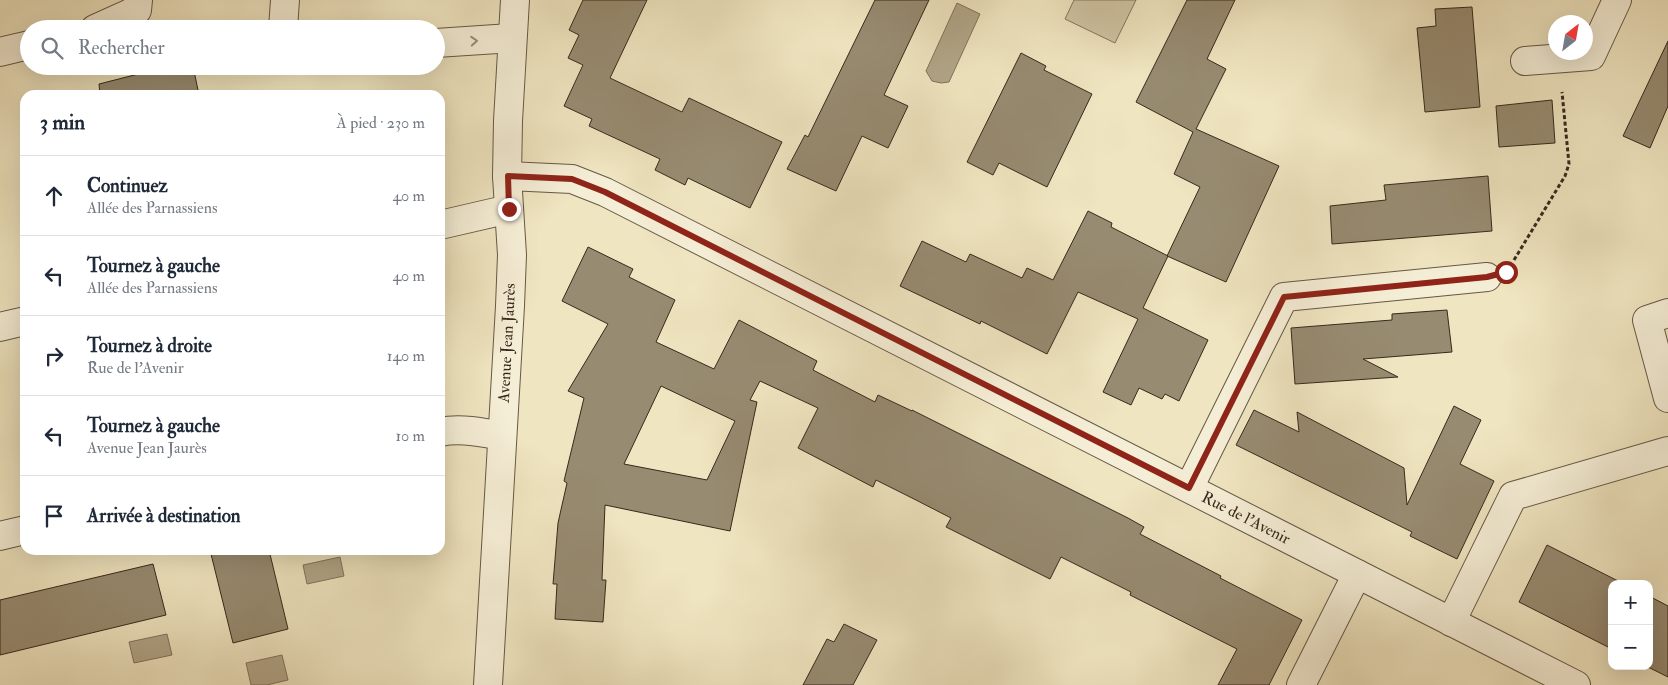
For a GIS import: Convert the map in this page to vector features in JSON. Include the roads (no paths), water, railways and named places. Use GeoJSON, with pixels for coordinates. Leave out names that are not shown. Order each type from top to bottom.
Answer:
{"type":"FeatureCollection","features":[{"type":"Feature","properties":{"kind":"street"},"geometry":{"type":"LineString","coordinates":[[115,20],[137,10],[138,0]]}},
{"type":"Feature","properties":{"kind":"street"},"geometry":{"type":"LineString","coordinates":[[284,20],[285,0]]}},
{"type":"Feature","properties":{"kind":"street","name":"Avenue Jean Jaurès"},"geometry":{"type":"LineString","coordinates":[[488,685],[510,306],[512,255],[508,176],[508,122],[515,0]]}},
{"type":"Feature","properties":{"kind":"street"},"geometry":{"type":"LineString","coordinates":[[1526,61],[1591,56],[1617,0]]}},
{"type":"Feature","properties":{"kind":"street"},"geometry":{"type":"LineString","coordinates":[[445,43],[512,38]]}},
{"type":"Feature","properties":{"kind":"street"},"geometry":{"type":"LineString","coordinates":[[0,52],[20,47]]}},
{"type":"Feature","properties":{"kind":"street","name":"Rue de l'Avenir"},"geometry":{"type":"LineString","coordinates":[[508,176],[572,179],[605,192],[1576,685]]}},
{"type":"Feature","properties":{"kind":"street"},"geometry":{"type":"LineString","coordinates":[[445,224],[509,209]]}},
{"type":"Feature","properties":{"kind":"street"},"geometry":{"type":"LineString","coordinates":[[1189,488],[1284,297],[1487,277]]}},
{"type":"Feature","properties":{"kind":"street"},"geometry":{"type":"LineString","coordinates":[[1668,313],[1647,320],[1668,398]]}},
{"type":"Feature","properties":{"kind":"street"},"geometry":{"type":"LineString","coordinates":[[0,327],[20,322]]}},
{"type":"Feature","properties":{"kind":"street"},"geometry":{"type":"LineString","coordinates":[[445,431],[484,432],[502,436]]}},
{"type":"Feature","properties":{"kind":"street"},"geometry":{"type":"LineString","coordinates":[[1451,622],[1513,496],[1668,451]]}},
{"type":"Feature","properties":{"kind":"street"},"geometry":{"type":"LineString","coordinates":[[0,536],[20,531]]}},
{"type":"Feature","properties":{"kind":"street"},"geometry":{"type":"LineString","coordinates":[[1301,685],[1357,574]]}}]}
